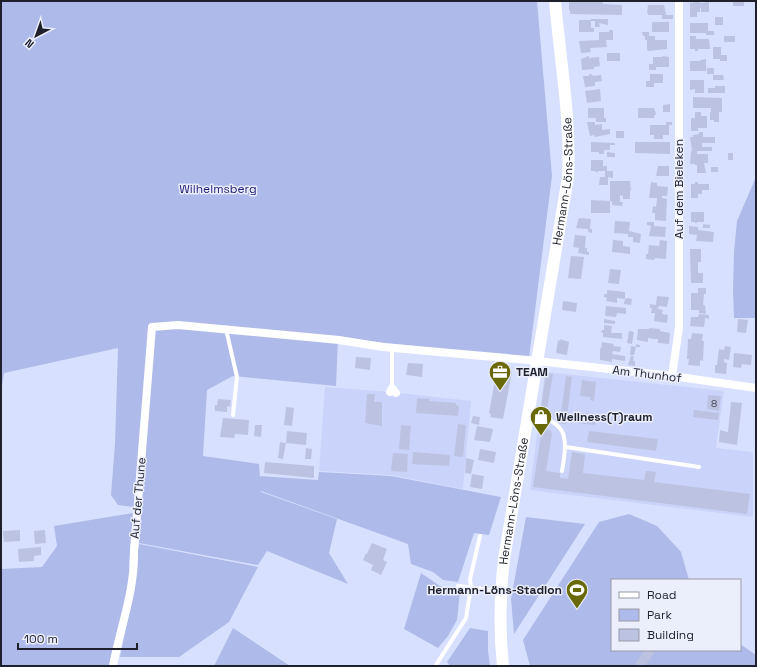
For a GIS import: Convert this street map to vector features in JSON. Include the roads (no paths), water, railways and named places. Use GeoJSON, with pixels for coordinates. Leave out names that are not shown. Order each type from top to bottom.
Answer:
{"type":"FeatureCollection","features":[{"type":"Feature","properties":{"kind":"street","name":"Hermann-Löns-Straße"},"geometry":{"type":"LineString","coordinates":[[503,666],[500,625],[500,591],[519,467],[568,177],[568,119],[555,1]]}},
{"type":"Feature","properties":{"kind":"street","name":"Auf dem Bieleken"},"geometry":{"type":"LineString","coordinates":[[672,376],[679,328],[679,1]]}},
{"type":"Feature","properties":{"kind":"street","name":"Auf der Thune"},"geometry":{"type":"LineString","coordinates":[[113,666],[134,571],[152,327],[178,325],[226,329]]}},
{"type":"Feature","properties":{"kind":"street"},"geometry":{"type":"LineString","coordinates":[[226,329],[339,340],[392,348],[538,361]]}},
{"type":"Feature","properties":{"kind":"street","name":"Am Thunhof"},"geometry":{"type":"LineString","coordinates":[[538,361],[672,376],[756,388]]}},
{"type":"Feature","properties":{"kind":"lane"},"geometry":{"type":"LineString","coordinates":[[226,329],[237,377],[233,415]]}},
{"type":"Feature","properties":{"kind":"lane"},"geometry":{"type":"LineString","coordinates":[[392,348],[393,391]]}},
{"type":"Feature","properties":{"kind":"lane"},"geometry":{"type":"LineString","coordinates":[[529,414],[551,420],[564,433],[566,447],[562,470]]}},
{"type":"Feature","properties":{"kind":"lane"},"geometry":{"type":"LineString","coordinates":[[566,447],[699,467]]}},
{"type":"Feature","properties":{"kind":"lane"},"geometry":{"type":"LineString","coordinates":[[437,666],[436,665],[466,618],[471,587],[470,579],[480,536]]}},
{"type":"Feature","properties":{"kind":"lane"},"geometry":{"type":"LineString","coordinates":[[458,586],[500,591]]}},
{"type":"Feature","properties":{"kind":"place","name":"TEAM"},"geometry":{"type":"Point","coordinates":[500,392]}},
{"type":"Feature","properties":{"kind":"place","name":"Wellness(T)raum"},"geometry":{"type":"Point","coordinates":[541,436]}},
{"type":"Feature","properties":{"kind":"place","name":"Hermann-Löns-Stadion"},"geometry":{"type":"Point","coordinates":[577,610]}},
{"type":"Feature","properties":{"kind":"park label","name":"Wilhelmsberg"},"geometry":{"type":"Point","coordinates":[218,189]}}]}
